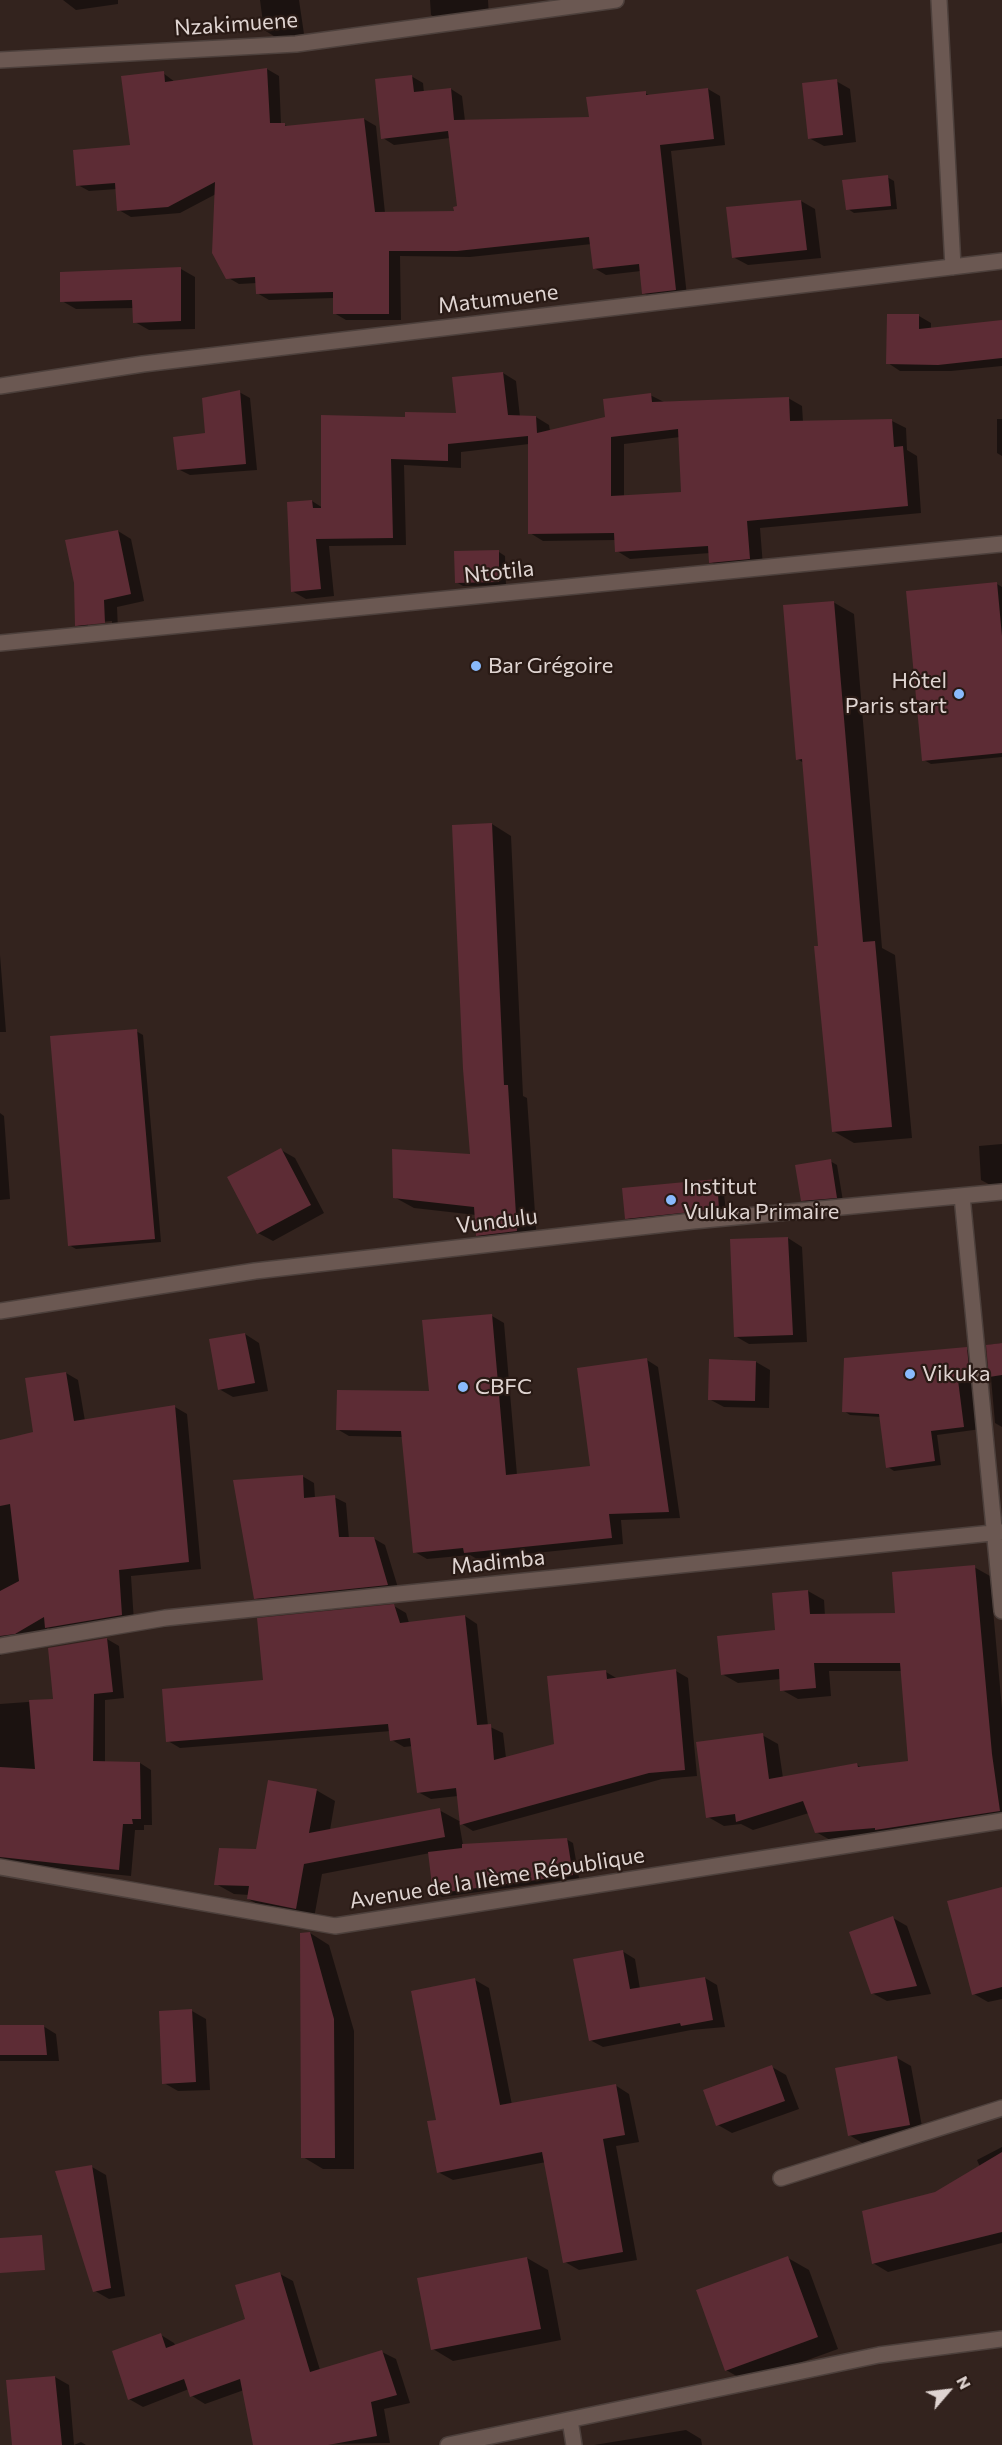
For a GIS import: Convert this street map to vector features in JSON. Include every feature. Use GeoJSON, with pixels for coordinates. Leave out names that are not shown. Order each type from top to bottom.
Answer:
{"type":"FeatureCollection","features":[{"type":"Feature","properties":{"kind":"street","name":"Nzakimuene"},"geometry":{"type":"LineString","coordinates":[[0,60],[296,44],[616,0]]}},
{"type":"Feature","properties":{"kind":"street"},"geometry":{"type":"LineString","coordinates":[[939,0],[952,267]]}},
{"type":"Feature","properties":{"kind":"street","name":"Matumuene"},"geometry":{"type":"LineString","coordinates":[[0,386],[143,364],[1002,261]]}},
{"type":"Feature","properties":{"kind":"street","name":"Ntotila"},"geometry":{"type":"LineString","coordinates":[[0,643],[1002,544]]}},
{"type":"Feature","properties":{"kind":"street","name":"Vundulu"},"geometry":{"type":"LineString","coordinates":[[0,1311],[255,1271],[693,1221],[1002,1192]]}},
{"type":"Feature","properties":{"kind":"street"},"geometry":{"type":"LineString","coordinates":[[962,1196],[998,1533],[1002,1611]]}},
{"type":"Feature","properties":{"kind":"street","name":"Madimba"},"geometry":{"type":"LineString","coordinates":[[0,1646],[165,1618],[998,1533]]}},
{"type":"Feature","properties":{"kind":"street","name":"Avenue de la IIème République"},"geometry":{"type":"LineString","coordinates":[[0,1867],[335,1926],[1002,1821]]}},
{"type":"Feature","properties":{"kind":"street"},"geometry":{"type":"LineString","coordinates":[[781,2178],[1002,2108]]}},
{"type":"Feature","properties":{"kind":"street"},"geometry":{"type":"LineString","coordinates":[[448,2445],[879,2355],[1002,2339]]}},
{"type":"Feature","properties":{"kind":"street"},"geometry":{"type":"LineString","coordinates":[[570,2420],[574,2445]]}},
{"type":"Feature","properties":{"kind":"building"},"geometry":{"type":"Polygon","coordinates":[[[267,68],[270,123],[285,123],[285,126],[364,118],[375,212],[454,211],[453,207],[457,206],[448,131],[381,139],[375,79],[412,75],[414,92],[451,88],[454,120],[589,117],[586,97],[646,91],[646,95],[708,88],[714,139],[660,145],[676,290],[642,294],[639,264],[593,269],[589,237],[457,251],[389,251],[389,314],[333,314],[333,292],[256,294],[255,277],[226,279],[212,253],[215,182],[168,207],[117,211],[115,183],[76,186],[73,150],[130,145],[121,76],[164,71],[165,82],[267,68]]]}},
{"type":"Feature","properties":{"kind":"building"},"geometry":{"type":"Polygon","coordinates":[[[837,79],[843,135],[808,139],[802,83],[837,79]]]}},
{"type":"Feature","properties":{"kind":"building"},"geometry":{"type":"Polygon","coordinates":[[[888,175],[891,206],[846,210],[842,180],[888,175]]]}},
{"type":"Feature","properties":{"kind":"building"},"geometry":{"type":"Polygon","coordinates":[[[801,200],[807,250],[732,258],[726,207],[801,200]]]}},
{"type":"Feature","properties":{"kind":"building"},"geometry":{"type":"Polygon","coordinates":[[[181,267],[181,321],[133,323],[132,300],[60,302],[60,272],[181,267]]]}},
{"type":"Feature","properties":{"kind":"building"},"geometry":{"type":"Polygon","coordinates":[[[887,314],[919,314],[919,329],[1002,320],[1002,358],[938,365],[886,364],[887,314]]]}},
{"type":"Feature","properties":{"kind":"building"},"geometry":{"type":"Polygon","coordinates":[[[503,372],[508,415],[536,416],[537,433],[605,417],[603,399],[651,393],[652,402],[789,397],[790,421],[892,419],[894,447],[903,446],[908,506],[747,521],[750,559],[709,563],[708,546],[615,552],[614,533],[528,534],[528,436],[448,444],[448,461],[391,459],[393,538],[316,539],[321,589],[291,592],[287,502],[312,500],[313,508],[321,508],[321,415],[405,417],[405,412],[456,413],[452,377],[503,372]],[[678,429],[611,437],[611,496],[681,492],[678,429]]]}},
{"type":"Feature","properties":{"kind":"building"},"geometry":{"type":"Polygon","coordinates":[[[240,390],[246,464],[177,470],[173,437],[205,433],[202,398],[240,390]]]}},
{"type":"Feature","properties":{"kind":"building"},"geometry":{"type":"Polygon","coordinates":[[[118,530],[131,594],[104,600],[105,623],[75,626],[74,583],[65,540],[118,530]]]}},
{"type":"Feature","properties":{"kind":"building"},"geometry":{"type":"Polygon","coordinates":[[[499,550],[499,582],[455,583],[454,551],[499,550]]]}},
{"type":"Feature","properties":{"kind":"building","name":"Hôtel Paris start"},"geometry":{"type":"Polygon","coordinates":[[[997,582],[1002,636],[1002,753],[922,761],[906,591],[997,582]]]}},
{"type":"Feature","properties":{"kind":"building"},"geometry":{"type":"Polygon","coordinates":[[[834,601],[863,942],[875,941],[892,1127],[832,1132],[814,946],[818,946],[802,759],[796,760],[783,605],[834,601]]]}},
{"type":"Feature","properties":{"kind":"building"},"geometry":{"type":"Polygon","coordinates":[[[492,823],[504,1085],[508,1085],[517,1231],[476,1236],[474,1207],[393,1198],[392,1149],[470,1154],[463,1069],[452,825],[492,823]]]}},
{"type":"Feature","properties":{"kind":"building"},"geometry":{"type":"Polygon","coordinates":[[[137,1029],[155,1239],[68,1246],[50,1036],[137,1029]]]}},
{"type":"Feature","properties":{"kind":"building"},"geometry":{"type":"Polygon","coordinates":[[[281,1148],[311,1205],[257,1234],[227,1177],[281,1148]]]}},
{"type":"Feature","properties":{"kind":"building"},"geometry":{"type":"Polygon","coordinates":[[[831,1159],[837,1198],[801,1201],[795,1165],[831,1159]]]}},
{"type":"Feature","properties":{"kind":"building","name":"Institut Vuluka Primaire"},"geometry":{"type":"Polygon","coordinates":[[[717,1179],[719,1209],[625,1219],[622,1188],[717,1179]]]}},
{"type":"Feature","properties":{"kind":"building"},"geometry":{"type":"Polygon","coordinates":[[[788,1237],[793,1335],[734,1337],[730,1239],[788,1237]]]}},
{"type":"Feature","properties":{"kind":"building"},"geometry":{"type":"Polygon","coordinates":[[[492,1314],[506,1475],[590,1466],[577,1368],[647,1358],[669,1512],[609,1514],[612,1538],[464,1553],[463,1548],[413,1553],[401,1431],[336,1430],[337,1390],[429,1391],[422,1320],[492,1314]]]}},
{"type":"Feature","properties":{"kind":"building"},"geometry":{"type":"Polygon","coordinates":[[[245,1333],[255,1383],[218,1390],[209,1339],[245,1333]]]}},
{"type":"Feature","properties":{"kind":"building"},"geometry":{"type":"Polygon","coordinates":[[[1002,1343],[1002,1375],[989,1377],[986,1345],[1002,1343]]]}},
{"type":"Feature","properties":{"kind":"building"},"geometry":{"type":"Polygon","coordinates":[[[967,1347],[970,1379],[958,1380],[964,1427],[931,1431],[935,1461],[886,1468],[879,1414],[842,1412],[844,1358],[967,1347]]]}},
{"type":"Feature","properties":{"kind":"building"},"geometry":{"type":"Polygon","coordinates":[[[709,1359],[756,1361],[755,1401],[708,1400],[709,1359]]]}},
{"type":"Feature","properties":{"kind":"building"},"geometry":{"type":"Polygon","coordinates":[[[66,1372],[74,1421],[175,1405],[189,1562],[119,1570],[122,1615],[45,1628],[44,1617],[15,1634],[0,1636],[0,1591],[19,1581],[10,1504],[0,1506],[0,1440],[33,1432],[25,1378],[66,1372]]]}},
{"type":"Feature","properties":{"kind":"building"},"geometry":{"type":"Polygon","coordinates":[[[303,1475],[304,1498],[335,1495],[339,1537],[374,1537],[388,1585],[254,1599],[233,1480],[303,1475]]]}},
{"type":"Feature","properties":{"kind":"building"},"geometry":{"type":"Polygon","coordinates":[[[975,1565],[992,1754],[1000,1811],[875,1830],[875,1828],[815,1833],[803,1801],[736,1822],[735,1814],[706,1818],[696,1742],[763,1733],[769,1779],[857,1763],[858,1767],[908,1761],[900,1663],[814,1663],[816,1688],[780,1691],[779,1669],[721,1675],[717,1636],[775,1630],[772,1593],[808,1590],[810,1614],[895,1613],[892,1572],[975,1565]]]}},
{"type":"Feature","properties":{"kind":"building"},"geometry":{"type":"Polygon","coordinates":[[[394,1604],[400,1623],[465,1615],[477,1725],[491,1724],[494,1760],[554,1744],[547,1676],[606,1670],[607,1679],[676,1669],[685,1770],[649,1773],[460,1825],[456,1788],[417,1793],[410,1738],[390,1741],[388,1724],[166,1742],[162,1689],[263,1680],[257,1618],[394,1604]]]}},
{"type":"Feature","properties":{"kind":"building"},"geometry":{"type":"Polygon","coordinates":[[[107,1638],[113,1692],[94,1694],[93,1761],[140,1762],[141,1819],[132,1819],[133,1824],[123,1824],[119,1870],[0,1857],[0,1767],[35,1769],[29,1700],[53,1699],[48,1648],[107,1638]]]}},
{"type":"Feature","properties":{"kind":"building"},"geometry":{"type":"Polygon","coordinates":[[[268,1780],[317,1789],[309,1833],[440,1808],[445,1837],[304,1864],[296,1909],[247,1899],[249,1886],[214,1885],[219,1848],[256,1849],[268,1780]]]}},
{"type":"Feature","properties":{"kind":"building"},"geometry":{"type":"Polygon","coordinates":[[[567,1838],[573,1875],[433,1894],[428,1852],[462,1848],[462,1844],[567,1838]]]}},
{"type":"Feature","properties":{"kind":"building"},"geometry":{"type":"Polygon","coordinates":[[[1002,1887],[1002,1987],[972,1995],[947,1901],[1002,1887]]]}},
{"type":"Feature","properties":{"kind":"building"},"geometry":{"type":"Polygon","coordinates":[[[893,1916],[917,1986],[871,1994],[849,1932],[893,1916]]]}},
{"type":"Feature","properties":{"kind":"building"},"geometry":{"type":"Polygon","coordinates":[[[310,1932],[334,2019],[335,2158],[301,2158],[300,1933],[310,1932]]]}},
{"type":"Feature","properties":{"kind":"building"},"geometry":{"type":"Polygon","coordinates":[[[623,1950],[630,1989],[705,1977],[713,2020],[681,2026],[680,2023],[589,2041],[573,1959],[623,1950]]]}},
{"type":"Feature","properties":{"kind":"building"},"geometry":{"type":"Polygon","coordinates":[[[475,1978],[500,2105],[616,2084],[625,2135],[603,2139],[623,2252],[563,2263],[542,2152],[437,2173],[427,2121],[436,2120],[411,1991],[475,1978]]]}},
{"type":"Feature","properties":{"kind":"building"},"geometry":{"type":"Polygon","coordinates":[[[192,2009],[196,2082],[162,2084],[159,2011],[192,2009]]]}},
{"type":"Feature","properties":{"kind":"building"},"geometry":{"type":"Polygon","coordinates":[[[0,2025],[44,2025],[47,2055],[0,2055],[0,2025]]]}},
{"type":"Feature","properties":{"kind":"building"},"geometry":{"type":"Polygon","coordinates":[[[897,2056],[910,2125],[848,2136],[835,2068],[897,2056]]]}},
{"type":"Feature","properties":{"kind":"building"},"geometry":{"type":"Polygon","coordinates":[[[772,2065],[785,2101],[716,2126],[703,2090],[772,2065]]]}},
{"type":"Feature","properties":{"kind":"building"},"geometry":{"type":"Polygon","coordinates":[[[1002,2152],[1002,2232],[872,2264],[862,2211],[935,2192],[1002,2152]]]}},
{"type":"Feature","properties":{"kind":"building"},"geometry":{"type":"Polygon","coordinates":[[[92,2165],[111,2288],[93,2292],[55,2171],[92,2165]]]}},
{"type":"Feature","properties":{"kind":"building"},"geometry":{"type":"Polygon","coordinates":[[[42,2235],[45,2270],[0,2273],[0,2238],[42,2235]]]}},
{"type":"Feature","properties":{"kind":"building"},"geometry":{"type":"Polygon","coordinates":[[[788,2256],[818,2337],[725,2371],[696,2290],[788,2256]]]}},
{"type":"Feature","properties":{"kind":"building"},"geometry":{"type":"Polygon","coordinates":[[[527,2257],[541,2329],[431,2350],[417,2278],[527,2257]]]}},
{"type":"Feature","properties":{"kind":"building"},"geometry":{"type":"Polygon","coordinates":[[[280,2272],[310,2372],[382,2350],[397,2395],[371,2402],[377,2436],[328,2445],[253,2445],[240,2379],[190,2397],[184,2379],[128,2400],[112,2351],[161,2333],[166,2348],[245,2319],[235,2285],[280,2272]]]}},
{"type":"Feature","properties":{"kind":"building"},"geometry":{"type":"Polygon","coordinates":[[[55,2376],[62,2445],[12,2445],[6,2380],[55,2376]]]}},
{"type":"Feature","properties":{"kind":"place","name":"Bar Grégoire"},"geometry":{"type":"Point","coordinates":[476,666]}},
{"type":"Feature","properties":{"kind":"place","name":"Hôtel Paris start"},"geometry":{"type":"Point","coordinates":[959,694]}},
{"type":"Feature","properties":{"kind":"place","name":"Institut Vuluka Primaire"},"geometry":{"type":"Point","coordinates":[671,1200]}},
{"type":"Feature","properties":{"kind":"place","name":"Vikuka"},"geometry":{"type":"Point","coordinates":[910,1374]}},
{"type":"Feature","properties":{"kind":"place","name":"CBFC"},"geometry":{"type":"Point","coordinates":[463,1387]}}]}
